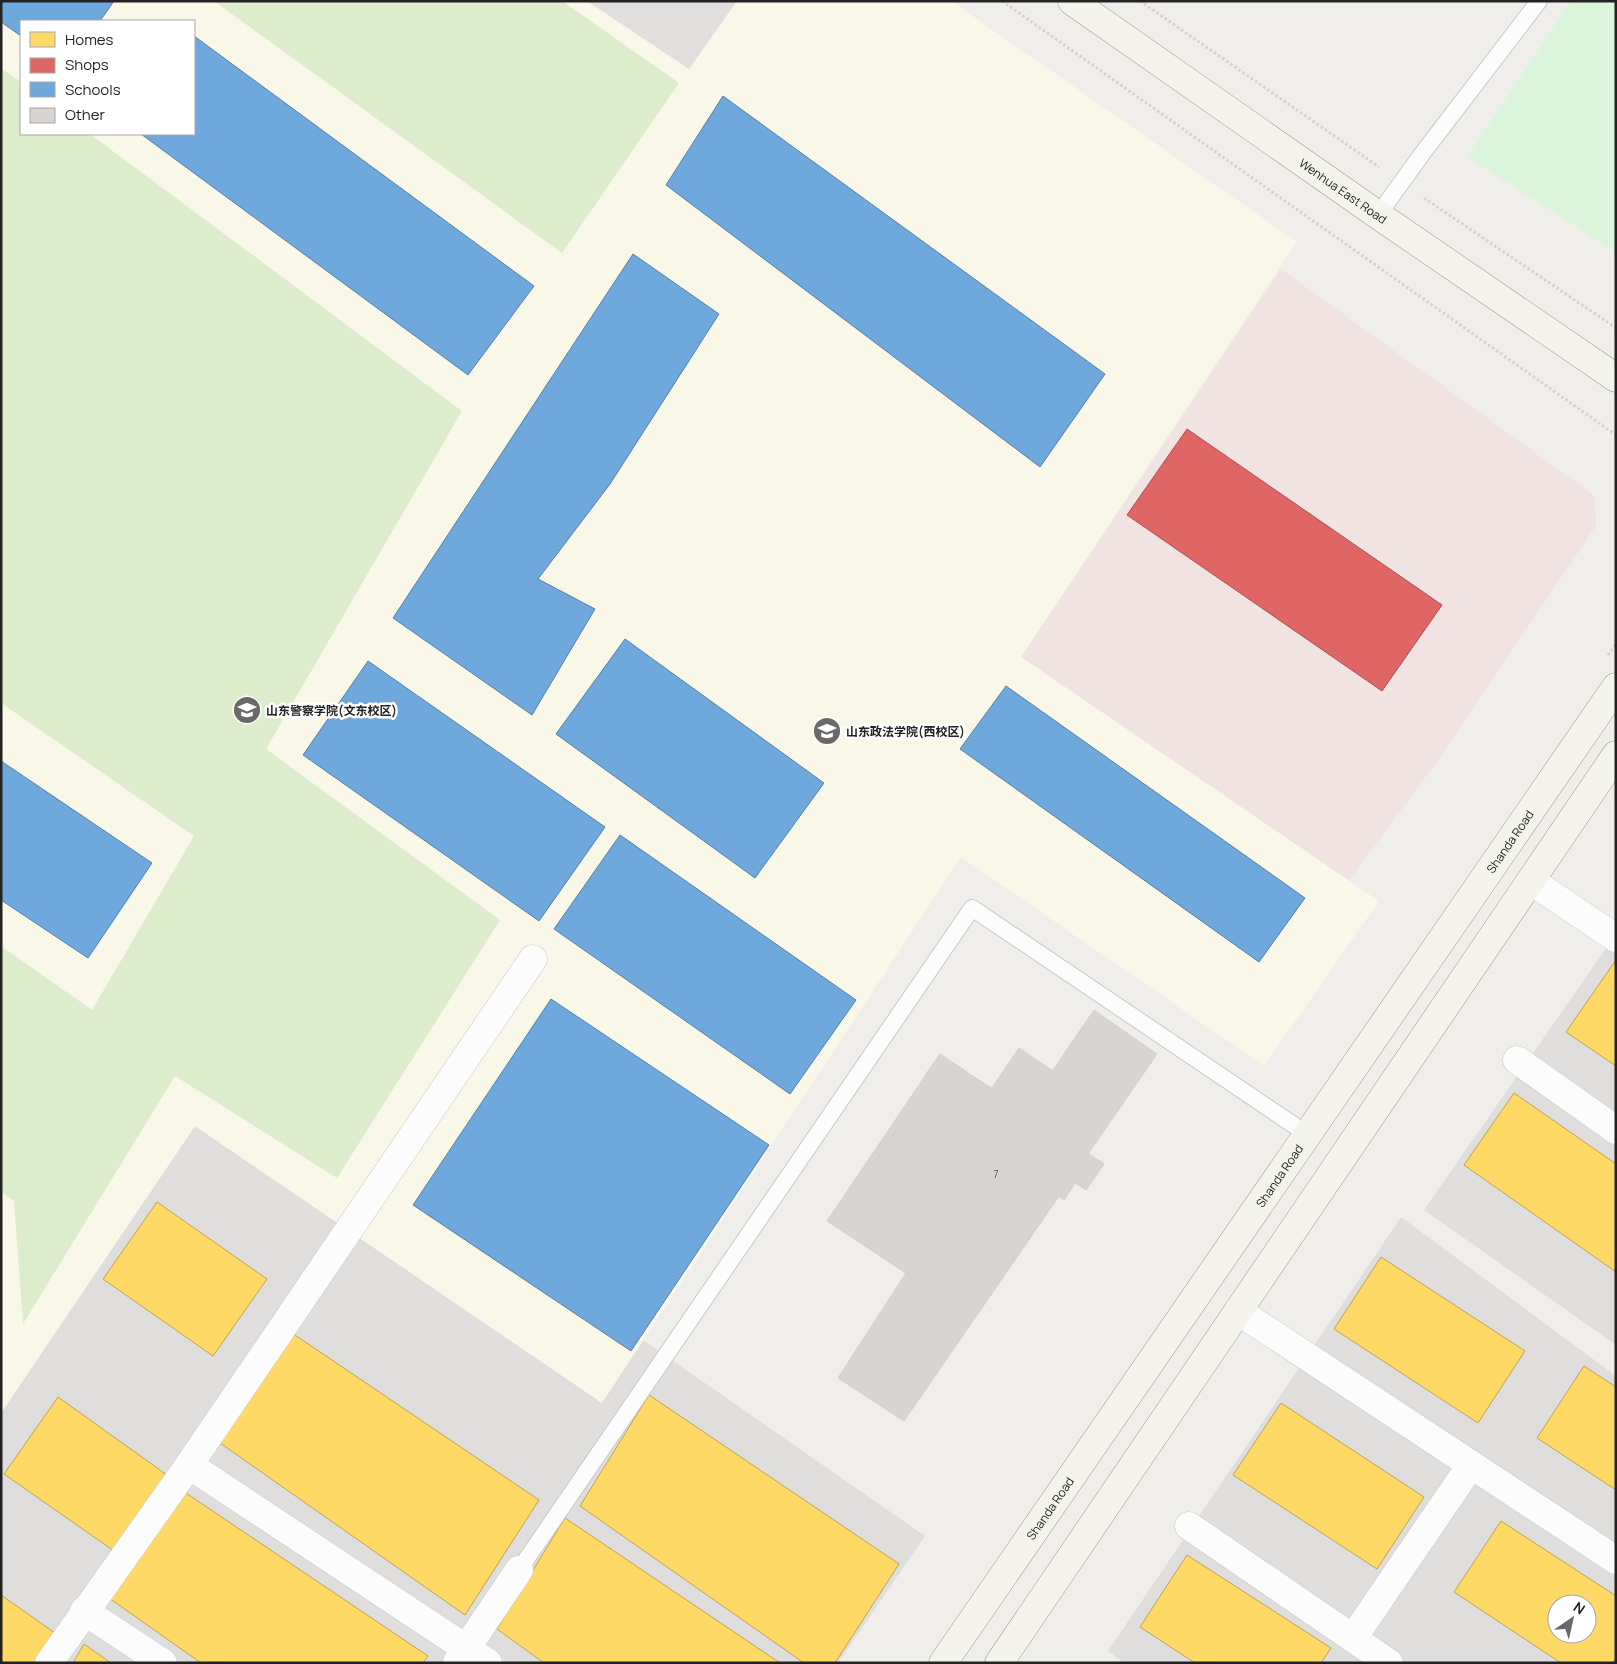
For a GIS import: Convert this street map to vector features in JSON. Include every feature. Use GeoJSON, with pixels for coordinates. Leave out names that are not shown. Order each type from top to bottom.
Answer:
{"type":"FeatureCollection","features":[{"type":"Feature","properties":{"kind":"main road","name":"Wenhua East Road"},"geometry":{"type":"LineString","coordinates":[[1072,1],[1378,215],[1616,378]]}},
{"type":"Feature","properties":{"kind":"main road","name":"Shanda Road"},"geometry":{"type":"LineString","coordinates":[[943,1663],[1616,687]]}},
{"type":"Feature","properties":{"kind":"main road"},"geometry":{"type":"LineString","coordinates":[[999,1663],[1616,755]]}},
{"type":"Feature","properties":{"kind":"street"},"geometry":{"type":"LineString","coordinates":[[1530,881],[1616,938]]}},
{"type":"Feature","properties":{"kind":"street"},"geometry":{"type":"LineString","coordinates":[[49,1663],[189,1465],[533,959]]}},
{"type":"Feature","properties":{"kind":"street"},"geometry":{"type":"LineString","coordinates":[[1517,1060],[1616,1130]]}},
{"type":"Feature","properties":{"kind":"street"},"geometry":{"type":"LineString","coordinates":[[1238,1311],[1616,1560]]}},
{"type":"Feature","properties":{"kind":"street"},"geometry":{"type":"LineString","coordinates":[[189,1465],[470,1658],[519,1570]]}},
{"type":"Feature","properties":{"kind":"street"},"geometry":{"type":"LineString","coordinates":[[1353,1638],[1471,1465]]}},
{"type":"Feature","properties":{"kind":"street"},"geometry":{"type":"LineString","coordinates":[[1189,1526],[1389,1663]]}},
{"type":"Feature","properties":{"kind":"street"},"geometry":{"type":"LineString","coordinates":[[84,1611],[163,1663]]}},
{"type":"Feature","properties":{"kind":"lane"},"geometry":{"type":"LineString","coordinates":[[1378,215],[1422,154],[1539,1]]}},
{"type":"Feature","properties":{"kind":"lane"},"geometry":{"type":"LineString","coordinates":[[519,1570],[972,908],[1308,1134]]}},
{"type":"Feature","properties":{"kind":"path"},"geometry":{"type":"LineString","coordinates":[[1002,1],[1616,435]]}},
{"type":"Feature","properties":{"kind":"shaded area"},"geometry":{"type":"Polygon","coordinates":[[[1,1],[951,1],[1297,242],[1021,657],[1379,901],[1264,1066],[961,857],[602,1403],[195,1126],[1,1413],[1,1]]]}},
{"type":"Feature","properties":{"kind":"shaded area"},"geometry":{"type":"Polygon","coordinates":[[[587,1],[737,1],[689,69],[587,1]]]}},
{"type":"Feature","properties":{"kind":"shaded area"},"geometry":{"type":"Polygon","coordinates":[[[1281,269],[1595,496],[1596,526],[1444,752],[1349,881],[1021,657],[1281,269]]]}},
{"type":"Feature","properties":{"kind":"shaded area"},"geometry":{"type":"Polygon","coordinates":[[[1616,934],[1616,1345],[1424,1210],[1616,934]]]}},
{"type":"Feature","properties":{"kind":"shaded area"},"geometry":{"type":"Polygon","coordinates":[[[195,1126],[601,1402],[643,1340],[925,1536],[838,1663],[1,1663],[1,1413],[195,1126]]]}},
{"type":"Feature","properties":{"kind":"shaded area"},"geometry":{"type":"Polygon","coordinates":[[[1401,1217],[1616,1376],[1616,1663],[1124,1663],[1108,1651],[1401,1217]]]}},
{"type":"Feature","properties":{"kind":"green space"},"geometry":{"type":"Polygon","coordinates":[[[214,1],[562,1],[679,83],[562,253],[214,1]]]}},
{"type":"Feature","properties":{"kind":"green space"},"geometry":{"type":"Polygon","coordinates":[[[1571,1],[1616,1],[1616,252],[1467,157],[1571,1]]]}},
{"type":"Feature","properties":{"kind":"green space"},"geometry":{"type":"Polygon","coordinates":[[[1,68],[20,81],[20,135],[91,135],[462,411],[266,749],[500,920],[337,1178],[175,1076],[23,1324],[14,1201],[1,1192],[1,946],[92,1010],[194,836],[1,703],[1,68]]]}},
{"type":"Feature","properties":{"kind":"building: Homes"},"geometry":{"type":"Polygon","coordinates":[[[1616,960],[1616,1066],[1566,1032],[1616,960]]]}},
{"type":"Feature","properties":{"kind":"building: Homes"},"geometry":{"type":"Polygon","coordinates":[[[1514,1093],[1616,1164],[1616,1272],[1464,1165],[1514,1093]]]}},
{"type":"Feature","properties":{"kind":"building: Homes"},"geometry":{"type":"Polygon","coordinates":[[[157,1202],[267,1279],[213,1356],[103,1279],[157,1202]]]}},
{"type":"Feature","properties":{"kind":"building: Homes"},"geometry":{"type":"Polygon","coordinates":[[[1381,1257],[1525,1351],[1478,1423],[1334,1329],[1381,1257]]]}},
{"type":"Feature","properties":{"kind":"building: Homes"},"geometry":{"type":"Polygon","coordinates":[[[289,1331],[539,1500],[465,1615],[220,1443],[289,1331]]]}},
{"type":"Feature","properties":{"kind":"building: Homes"},"geometry":{"type":"Polygon","coordinates":[[[1584,1366],[1616,1387],[1616,1490],[1537,1438],[1584,1366]]]}},
{"type":"Feature","properties":{"kind":"building: Homes"},"geometry":{"type":"Polygon","coordinates":[[[649,1395],[899,1564],[835,1663],[804,1663],[580,1506],[649,1395]]]}},
{"type":"Feature","properties":{"kind":"building: Homes"},"geometry":{"type":"Polygon","coordinates":[[[58,1397],[167,1475],[114,1551],[4,1474],[58,1397]]]}},
{"type":"Feature","properties":{"kind":"building: Homes"},"geometry":{"type":"Polygon","coordinates":[[[1281,1403],[1424,1497],[1377,1569],[1233,1475],[1281,1403]]]}},
{"type":"Feature","properties":{"kind":"building: Homes"},"geometry":{"type":"Polygon","coordinates":[[[177,1487],[428,1656],[423,1663],[201,1663],[109,1598],[177,1487]]]}},
{"type":"Feature","properties":{"kind":"building: Homes"},"geometry":{"type":"Polygon","coordinates":[[[565,1518],[780,1663],[544,1663],[497,1629],[565,1518]]]}},
{"type":"Feature","properties":{"kind":"building: Homes"},"geometry":{"type":"Polygon","coordinates":[[[1501,1521],[1616,1596],[1616,1658],[1612,1663],[1561,1663],[1454,1592],[1501,1521]]]}},
{"type":"Feature","properties":{"kind":"building: Homes"},"geometry":{"type":"Polygon","coordinates":[[[1187,1555],[1331,1648],[1321,1663],[1195,1663],[1140,1627],[1187,1555]]]}},
{"type":"Feature","properties":{"kind":"building: Homes"},"geometry":{"type":"Polygon","coordinates":[[[1,1595],[55,1633],[34,1663],[1,1663],[1,1595]]]}},
{"type":"Feature","properties":{"kind":"building: Homes"},"geometry":{"type":"Polygon","coordinates":[[[84,1644],[111,1663],[73,1663],[84,1644]]]}},
{"type":"Feature","properties":{"kind":"building: Shops"},"geometry":{"type":"Polygon","coordinates":[[[1187,429],[1442,605],[1382,691],[1127,515],[1187,429]]]}},
{"type":"Feature","properties":{"kind":"building: Schools"},"geometry":{"type":"Polygon","coordinates":[[[1,1],[114,1],[101,20],[20,20],[20,35],[1,22],[1,1]]]}},
{"type":"Feature","properties":{"kind":"building: Schools"},"geometry":{"type":"Polygon","coordinates":[[[195,37],[534,286],[468,375],[142,135],[195,135],[195,37]]]}},
{"type":"Feature","properties":{"kind":"building: Schools"},"geometry":{"type":"Polygon","coordinates":[[[723,96],[1105,374],[1040,467],[666,185],[723,96]]]}},
{"type":"Feature","properties":{"kind":"building: Schools"},"geometry":{"type":"Polygon","coordinates":[[[633,254],[719,314],[610,484],[538,579],[595,609],[532,715],[393,618],[633,254]]]}},
{"type":"Feature","properties":{"kind":"building: Schools"},"geometry":{"type":"Polygon","coordinates":[[[625,639],[824,783],[755,878],[556,734],[625,639]]]}},
{"type":"Feature","properties":{"kind":"building: Schools"},"geometry":{"type":"Polygon","coordinates":[[[368,661],[605,827],[539,921],[303,755],[368,661]]]}},
{"type":"Feature","properties":{"kind":"building: Schools"},"geometry":{"type":"Polygon","coordinates":[[[1006,686],[1305,898],[1259,962],[960,749],[1006,686]]]}},
{"type":"Feature","properties":{"kind":"building: Schools"},"geometry":{"type":"Polygon","coordinates":[[[1,761],[152,863],[88,958],[1,900],[1,761]]]}},
{"type":"Feature","properties":{"kind":"building: Schools"},"geometry":{"type":"Polygon","coordinates":[[[620,835],[856,1000],[790,1094],[554,929],[620,835]]]}},
{"type":"Feature","properties":{"kind":"building: Schools"},"geometry":{"type":"Polygon","coordinates":[[[551,999],[769,1145],[631,1351],[413,1205],[551,999]]]}},
{"type":"Feature","properties":{"kind":"building: Other"},"geometry":{"type":"Polygon","coordinates":[[[1094,1010],[1157,1054],[904,1421],[838,1378],[906,1273],[827,1221],[940,1054],[1025,1111],[1094,1010]]]}},
{"type":"Feature","properties":{"kind":"building: Other"},"geometry":{"type":"Polygon","coordinates":[[[1019,1048],[1078,1088],[1051,1128],[1104,1164],[1086,1190],[1075,1183],[1064,1200],[1058,1196],[1014,1259],[984,1238],[965,1266],[980,1277],[963,1302],[934,1283],[929,1289],[864,1244],[867,1238],[855,1230],[884,1188],[901,1199],[911,1185],[876,1160],[900,1125],[914,1135],[922,1123],[941,1137],[954,1118],[923,1097],[935,1080],[926,1074],[940,1054],[991,1089],[1019,1048]]]}},
{"type":"Feature","properties":{"kind":"place","name":"山东警察学院(文东校区)"},"geometry":{"type":"Point","coordinates":[247,710]}},
{"type":"Feature","properties":{"kind":"place","name":"山东政法学院(西校区)"},"geometry":{"type":"Point","coordinates":[827,731]}}]}
